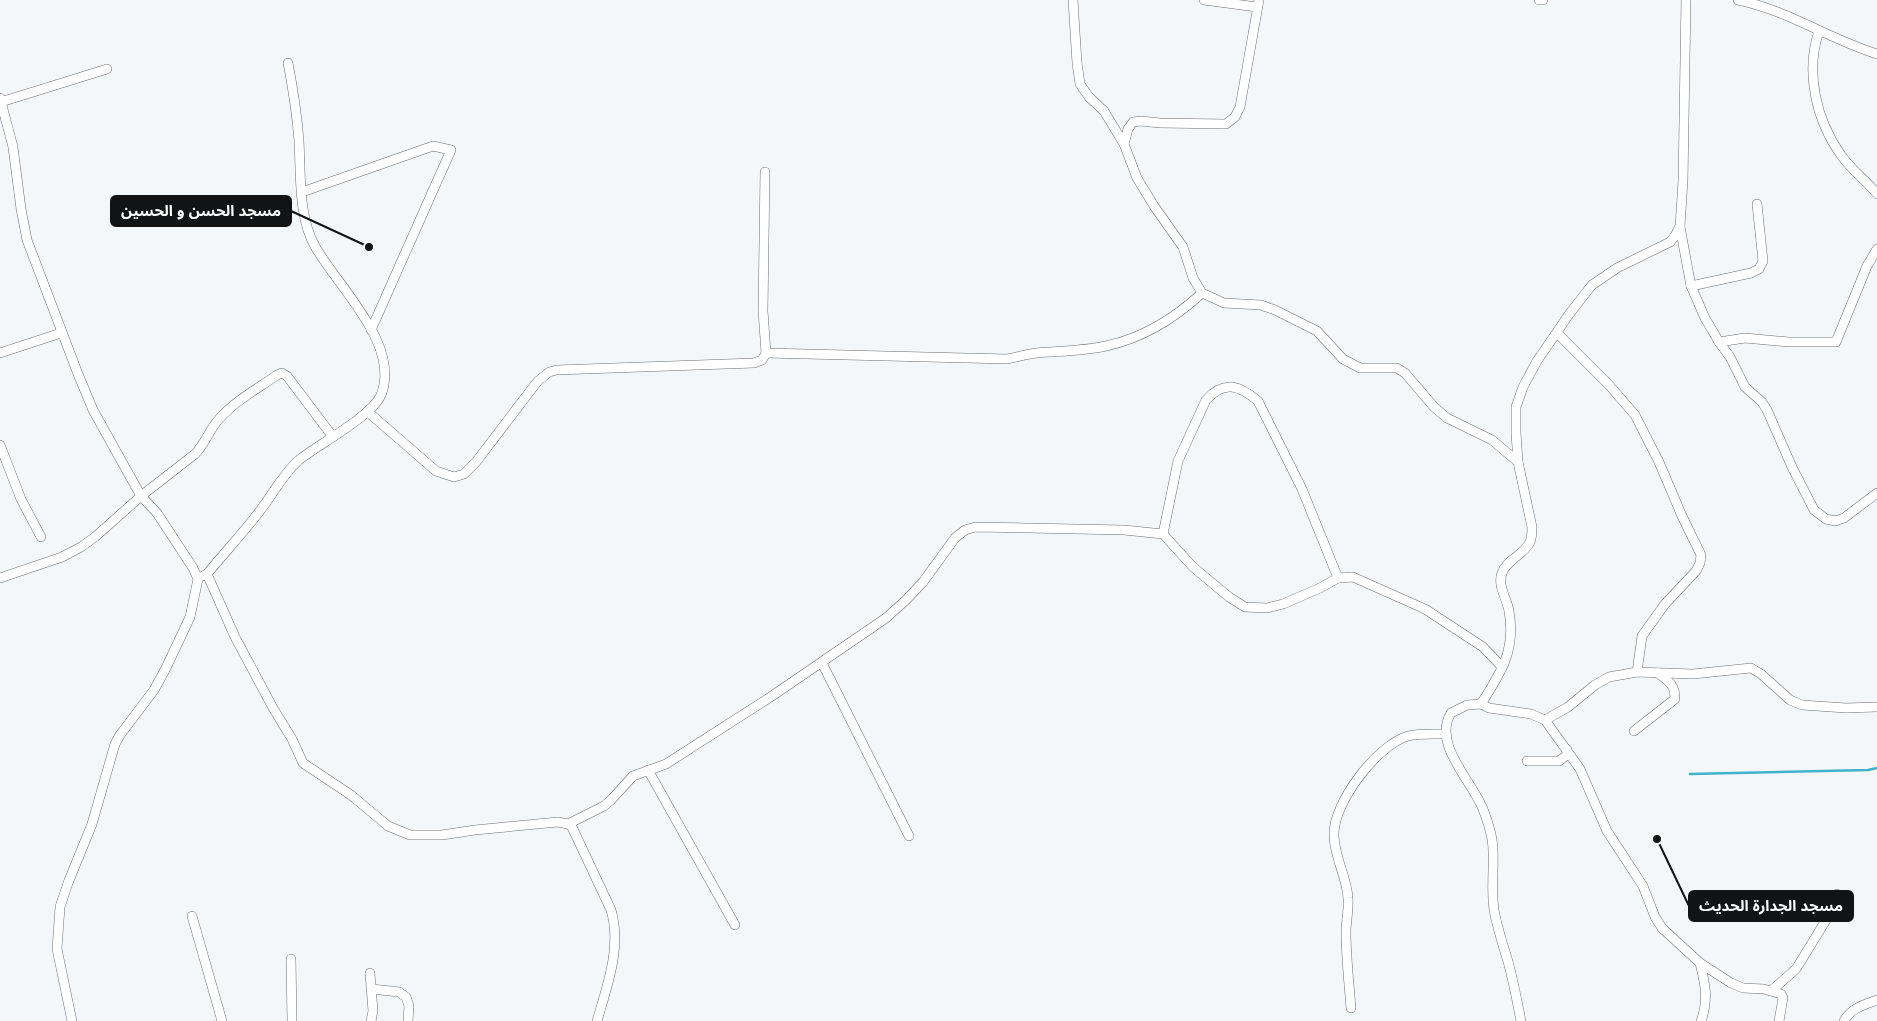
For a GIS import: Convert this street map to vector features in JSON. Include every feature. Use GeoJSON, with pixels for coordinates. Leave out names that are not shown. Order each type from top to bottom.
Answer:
{"type":"FeatureCollection","features":[{"type":"Feature","properties":{"kind":"street"},"geometry":{"type":"LineString","coordinates":[[1073,0],[1080,84],[1089,97],[1104,112],[1124,144],[1137,178],[1183,247],[1192,278],[1202,293],[1224,303],[1260,306],[1275,310],[1317,331],[1343,359],[1360,368],[1397,368],[1405,373],[1434,407],[1447,418],[1492,440],[1518,462]]}},
{"type":"Feature","properties":{"kind":"street"},"geometry":{"type":"LineString","coordinates":[[1124,144],[1132,122],[1226,124],[1235,117],[1240,107],[1258,3],[1204,0]]}},
{"type":"Feature","properties":{"kind":"street"},"geometry":{"type":"LineString","coordinates":[[1686,0],[1683,181],[1680,226],[1691,286],[1705,318],[1730,357],[1745,387],[1762,402],[1767,410],[1792,467],[1814,510],[1830,520],[1844,518],[1877,493]]}},
{"type":"Feature","properties":{"kind":"street"},"geometry":{"type":"LineString","coordinates":[[1738,0],[1771,10],[1877,54]]}},
{"type":"Feature","properties":{"kind":"street"},"geometry":{"type":"LineString","coordinates":[[1819,31],[1812,78],[1830,138],[1848,164],[1864,178],[1877,194]]}},
{"type":"Feature","properties":{"kind":"street"},"geometry":{"type":"LineString","coordinates":[[198,579],[207,574],[254,518],[289,470],[368,412],[381,396],[384,385],[383,360],[380,348],[371,330],[315,247],[308,227],[302,192],[295,100],[288,62]]}},
{"type":"Feature","properties":{"kind":"street"},"geometry":{"type":"LineString","coordinates":[[72,1021],[57,949],[60,907],[68,882],[92,824],[115,744],[154,690],[166,668],[190,617],[198,579],[193,568],[157,513],[141,496],[93,410],[61,333],[27,240],[13,147],[1,100],[107,69]]}},
{"type":"Feature","properties":{"kind":"street"},"geometry":{"type":"LineString","coordinates":[[302,192],[432,146],[451,150],[371,330]]}},
{"type":"Feature","properties":{"kind":"street"},"geometry":{"type":"LineString","coordinates":[[368,412],[436,471],[454,477],[464,474],[476,462],[537,382],[549,372],[558,370],[754,363],[762,360],[766,353],[763,311],[765,172]]}},
{"type":"Feature","properties":{"kind":"street"},"geometry":{"type":"LineString","coordinates":[[1691,286],[1751,273],[1759,269],[1763,261],[1757,204]]}},
{"type":"Feature","properties":{"kind":"street"},"geometry":{"type":"LineString","coordinates":[[1481,704],[1508,655],[1510,618],[1500,583],[1501,575],[1509,563],[1530,542],[1532,526],[1518,462],[1515,420],[1519,397],[1528,377],[1585,293],[1600,278],[1670,242],[1680,226]]}},
{"type":"Feature","properties":{"kind":"street"},"geometry":{"type":"LineString","coordinates":[[1670,242],[1683,247]]}},
{"type":"Feature","properties":{"kind":"street"},"geometry":{"type":"LineString","coordinates":[[1719,342],[1746,338],[1773,341],[1836,342],[1863,275],[1877,248]]}},
{"type":"Feature","properties":{"kind":"street"},"geometry":{"type":"LineString","coordinates":[[766,353],[1007,359],[1035,353],[1106,346],[1151,330],[1187,308],[1202,293]]}},
{"type":"Feature","properties":{"kind":"street"},"geometry":{"type":"LineString","coordinates":[[1557,332],[1603,378],[1635,415],[1659,462],[1701,555],[1700,564],[1696,571],[1665,604],[1642,636],[1637,672]]}},
{"type":"Feature","properties":{"kind":"street"},"geometry":{"type":"LineString","coordinates":[[0,353],[61,333]]}},
{"type":"Feature","properties":{"kind":"street"},"geometry":{"type":"LineString","coordinates":[[0,578],[62,557],[95,537],[141,496],[175,471],[202,447],[218,421],[233,405],[282,373],[287,376],[333,437]]}},
{"type":"Feature","properties":{"kind":"street"},"geometry":{"type":"LineString","coordinates":[[1163,534],[1178,461],[1203,406],[1213,392],[1234,386],[1246,391],[1258,401],[1302,489],[1338,578]]}},
{"type":"Feature","properties":{"kind":"street"},"geometry":{"type":"LineString","coordinates":[[0,445],[20,498],[41,537]]}},
{"type":"Feature","properties":{"kind":"street"},"geometry":{"type":"LineString","coordinates":[[568,824],[604,806],[628,780],[666,764],[858,638],[906,600],[923,582],[955,538],[965,530],[975,527],[1004,526],[1124,530],[1163,534],[1194,567],[1229,597],[1245,607],[1267,608],[1283,604],[1338,578],[1353,577],[1425,608],[1483,647],[1496,659],[1502,668]]}},
{"type":"Feature","properties":{"kind":"street"},"geometry":{"type":"LineString","coordinates":[[207,574],[235,638],[292,739],[303,763],[351,795],[388,826],[410,835],[442,835],[545,822],[563,822],[568,824],[575,832],[615,921],[616,947],[606,992],[597,1021]]}},
{"type":"Feature","properties":{"kind":"street"},"geometry":{"type":"LineString","coordinates":[[822,662],[909,836]]}},
{"type":"Feature","properties":{"kind":"street"},"geometry":{"type":"LineString","coordinates":[[1545,720],[1568,707],[1595,685],[1609,677],[1637,672],[1693,674],[1749,668],[1761,674],[1790,700],[1802,705],[1877,708]]}},
{"type":"Feature","properties":{"kind":"street"},"geometry":{"type":"LineString","coordinates":[[1634,731],[1675,699],[1675,690],[1658,673]]}},
{"type":"Feature","properties":{"kind":"street"},"geometry":{"type":"LineString","coordinates":[[1521,1021],[1517,998],[1495,918],[1492,895],[1493,848],[1489,826],[1475,792],[1454,758],[1446,734],[1446,724],[1451,713],[1468,705],[1481,704],[1489,708],[1531,714],[1545,720],[1580,770],[1607,831],[1643,886],[1655,918],[1662,928],[1700,963],[1739,987],[1781,994],[1783,998],[1779,1021]]}},
{"type":"Feature","properties":{"kind":"street"},"geometry":{"type":"LineString","coordinates":[[1351,1008],[1346,943],[1348,898],[1335,846],[1335,820],[1359,777],[1382,751],[1391,744],[1408,736],[1446,734]]}},
{"type":"Feature","properties":{"kind":"street"},"geometry":{"type":"LineString","coordinates":[[1527,761],[1559,761],[1567,755],[1567,750]]}},
{"type":"Feature","properties":{"kind":"street"},"geometry":{"type":"LineString","coordinates":[[648,770],[736,925]]}},
{"type":"Feature","properties":{"kind":"street"},"geometry":{"type":"LineString","coordinates":[[1771,991],[1796,969],[1831,912],[1837,894]]}},
{"type":"Feature","properties":{"kind":"street"},"geometry":{"type":"LineString","coordinates":[[192,916],[222,1021]]}},
{"type":"Feature","properties":{"kind":"street"},"geometry":{"type":"LineString","coordinates":[[291,959],[292,1021]]}},
{"type":"Feature","properties":{"kind":"street"},"geometry":{"type":"LineString","coordinates":[[1700,963],[1706,990],[1705,1011],[1701,1021]]}},
{"type":"Feature","properties":{"kind":"street"},"geometry":{"type":"LineString","coordinates":[[370,974],[373,1011],[371,1021]]}},
{"type":"Feature","properties":{"kind":"street"},"geometry":{"type":"LineString","coordinates":[[372,989],[399,992],[406,996],[409,1006],[408,1021]]}},
{"type":"Feature","properties":{"kind":"street"},"geometry":{"type":"LineString","coordinates":[[1844,1021],[1853,1010],[1877,1000]]}},
{"type":"Feature","properties":{"kind":"waterway"},"geometry":{"type":"LineString","coordinates":[[1690,774],[1868,770],[1877,768]]}},
{"type":"Feature","properties":{"kind":"place","name":"مسجد الحسن و الحسين"},"geometry":{"type":"Point","coordinates":[369,247]}},
{"type":"Feature","properties":{"kind":"place","name":"مسجد الجدارة الحديث"},"geometry":{"type":"Point","coordinates":[1657,839]}}]}
